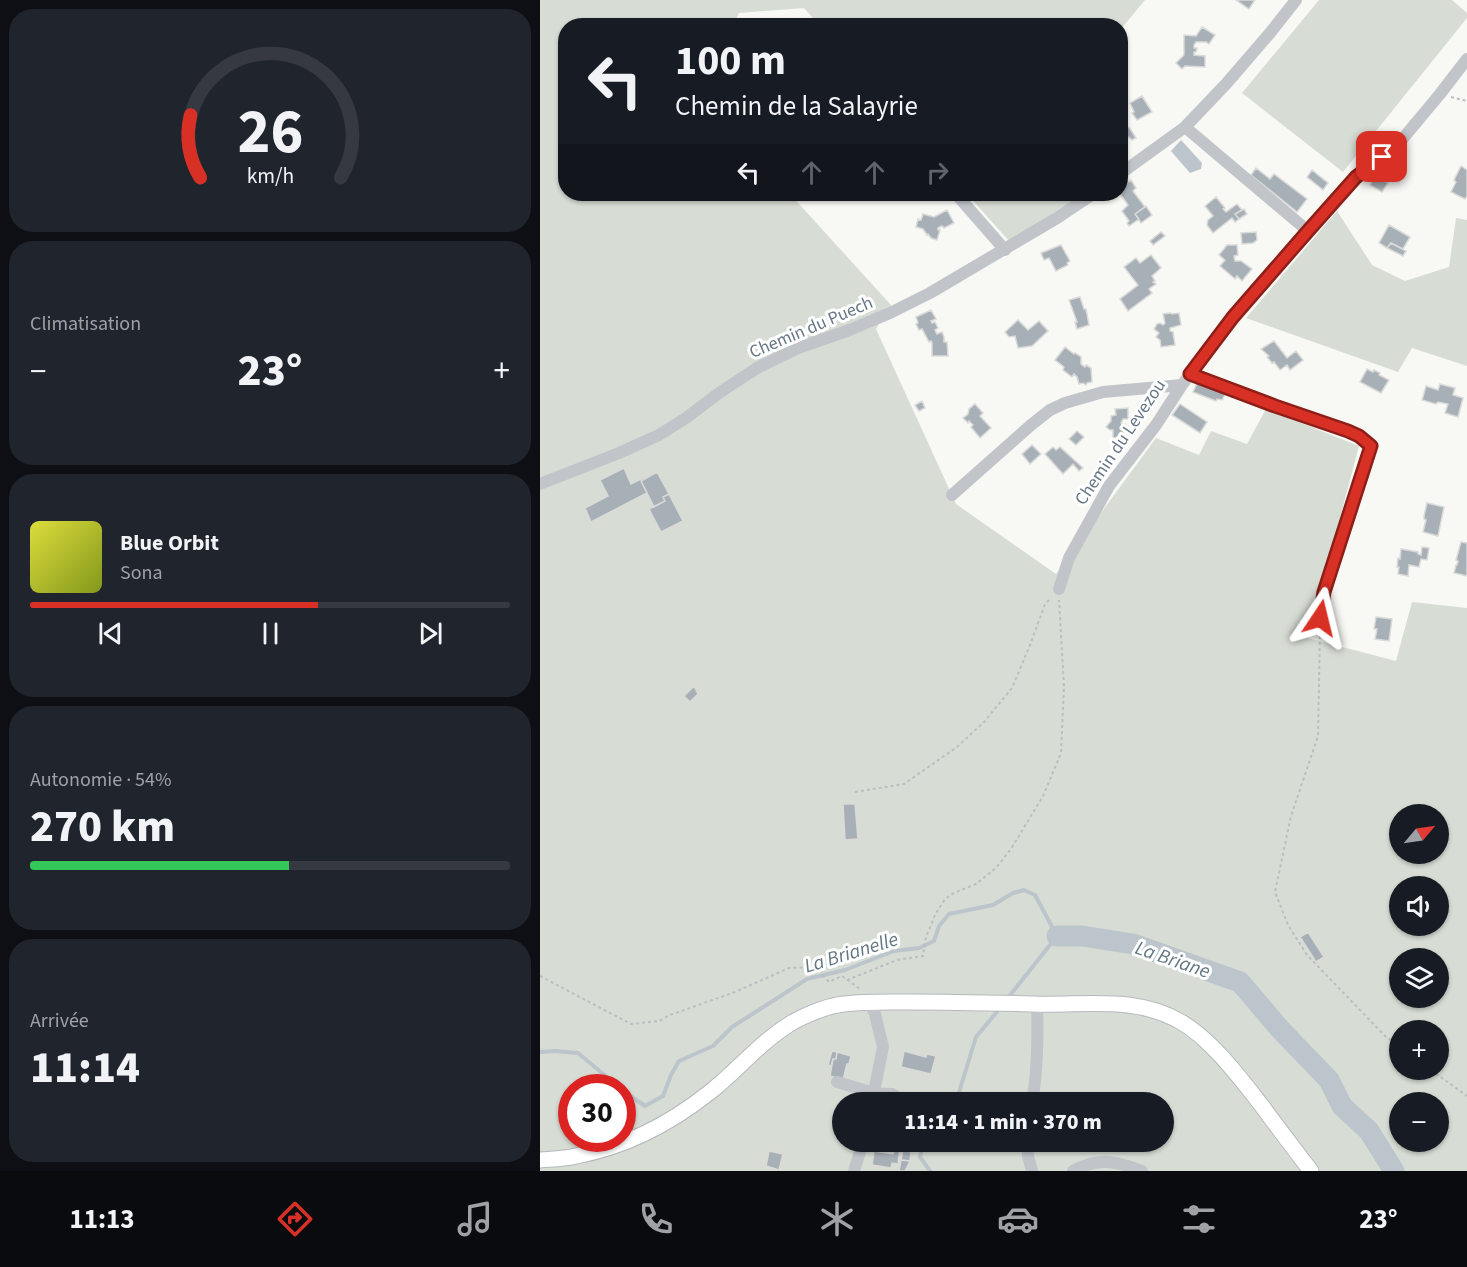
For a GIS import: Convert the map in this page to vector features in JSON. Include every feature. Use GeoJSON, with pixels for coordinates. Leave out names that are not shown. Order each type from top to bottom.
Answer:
{"type":"FeatureCollection","features":[{"type":"Feature","properties":{"kind":"main road"},"geometry":{"type":"LineString","coordinates":[[540,1160],[576,1156],[614,1146],[644,1134],[675,1117],[710,1092],[773,1035],[816,1011],[842,1004],[869,1002],[1106,1003],[1134,1005],[1160,1011],[1182,1022],[1219,1054],[1311,1171]]}},
{"type":"Feature","properties":{"kind":"street"},"geometry":{"type":"LineString","coordinates":[[1128,168],[1185,127],[1246,61],[1296,0]]}},
{"type":"Feature","properties":{"kind":"street","name":"Chemin du Levezou"},"geometry":{"type":"LineString","coordinates":[[1059,589],[1069,558],[1104,487],[1156,425],[1182,385],[1233,317],[1356,177],[1395,148],[1467,58]]}},
{"type":"Feature","properties":{"kind":"street"},"geometry":{"type":"LineString","coordinates":[[1185,127],[1308,231]]}},
{"type":"Feature","properties":{"kind":"street"},"geometry":{"type":"LineString","coordinates":[[962,201],[1005,250]]}},
{"type":"Feature","properties":{"kind":"street","name":"Chemin du Puech"},"geometry":{"type":"LineString","coordinates":[[540,484],[659,435],[757,368],[798,348],[890,313],[930,293],[1005,250],[1082,201]]}},
{"type":"Feature","properties":{"kind":"street"},"geometry":{"type":"LineString","coordinates":[[1190,374],[1348,431],[1359,436],[1371,446],[1324,592],[1320,618]]}},
{"type":"Feature","properties":{"kind":"street"},"geometry":{"type":"LineString","coordinates":[[952,495],[1050,410],[1065,403],[1103,392],[1182,385]]}},
{"type":"Feature","properties":{"kind":"street"},"geometry":{"type":"LineString","coordinates":[[869,1002],[875,1014],[883,1047],[874,1092]]}},
{"type":"Feature","properties":{"kind":"street"},"geometry":{"type":"LineString","coordinates":[[1034,1092],[1038,1053],[1037,1004]]}},
{"type":"Feature","properties":{"kind":"street"},"geometry":{"type":"LineString","coordinates":[[837,1082],[860,1092]]}},
{"type":"Feature","properties":{"kind":"street"},"geometry":{"type":"LineString","coordinates":[[854,1171],[860,1152]]}},
{"type":"Feature","properties":{"kind":"street"},"geometry":{"type":"LineString","coordinates":[[1028,1152],[1032,1171]]}},
{"type":"Feature","properties":{"kind":"street"},"geometry":{"type":"LineString","coordinates":[[1073,1171],[1105,1161],[1123,1163],[1142,1171]]}},
{"type":"Feature","properties":{"kind":"path"},"geometry":{"type":"LineString","coordinates":[[855,792],[904,784],[957,747],[984,722],[1012,688],[1045,604],[1059,589]]}},
{"type":"Feature","properties":{"kind":"path"},"geometry":{"type":"LineString","coordinates":[[540,976],[631,1024],[659,1021],[735,992],[789,968],[821,967],[822,974],[829,982],[842,976],[847,980],[897,960],[923,956],[926,937],[945,899],[976,884],[996,868],[1011,849],[1043,796],[1061,753],[1064,687],[1058,615],[1059,589]]}},
{"type":"Feature","properties":{"kind":"path"},"geometry":{"type":"LineString","coordinates":[[1320,618],[1318,736],[1291,816],[1275,892],[1288,925],[1307,954],[1389,1039]]}},
{"type":"Feature","properties":{"kind":"path"},"geometry":{"type":"LineString","coordinates":[[1445,1080],[1467,1096]]}},
{"type":"Feature","properties":{"kind":"shaded area"},"geometry":{"type":"Polygon","coordinates":[[[540,0],[1145,0],[1128,21],[1128,18],[813,18],[804,8],[739,13],[736,18],[558,18],[558,201],[796,201],[891,305],[876,329],[956,504],[1056,574],[1156,438],[1199,455],[1211,431],[1247,444],[1266,409],[1359,446],[1308,638],[1396,661],[1412,602],[1467,608],[1467,1171],[540,1171],[540,0]]]}},
{"type":"Feature","properties":{"kind":"shaded area"},"geometry":{"type":"Polygon","coordinates":[[[1319,0],[1452,0],[1467,13],[1467,18],[1343,172],[1242,93],[1319,0]]]}},
{"type":"Feature","properties":{"kind":"shaded area"},"geometry":{"type":"Polygon","coordinates":[[[1181,140],[1202,163],[1201,169],[1190,173],[1171,151],[1181,140]]]}},
{"type":"Feature","properties":{"kind":"shaded area"},"geometry":{"type":"Polygon","coordinates":[[[973,201],[1072,201],[1010,242],[973,201]]]}},
{"type":"Feature","properties":{"kind":"shaded area"},"geometry":{"type":"Polygon","coordinates":[[[1337,211],[1372,265],[1405,281],[1449,267],[1456,218],[1467,220],[1467,366],[1412,348],[1398,372],[1246,318],[1337,211]]]}},
{"type":"Feature","properties":{"kind":"building"},"geometry":{"type":"Polygon","coordinates":[[[1236,0],[1255,0],[1249,9],[1236,0]]]}},
{"type":"Feature","properties":{"kind":"building"},"geometry":{"type":"Polygon","coordinates":[[[1202,27],[1215,35],[1209,44],[1196,42],[1194,45],[1194,48],[1197,48],[1194,55],[1205,56],[1205,67],[1185,66],[1182,69],[1176,63],[1184,55],[1184,35],[1196,36],[1202,27]]]}},
{"type":"Feature","properties":{"kind":"building"},"geometry":{"type":"Polygon","coordinates":[[[1142,96],[1152,112],[1137,120],[1132,113],[1134,112],[1130,103],[1142,96]]]}},
{"type":"Feature","properties":{"kind":"building"},"geometry":{"type":"Polygon","coordinates":[[[1128,128],[1136,138],[1132,140],[1128,138],[1128,128]]]}},
{"type":"Feature","properties":{"kind":"building"},"geometry":{"type":"Polygon","coordinates":[[[1461,166],[1467,170],[1465,199],[1451,192],[1461,166]]]}},
{"type":"Feature","properties":{"kind":"building"},"geometry":{"type":"Polygon","coordinates":[[[1256,168],[1270,179],[1274,174],[1307,199],[1297,212],[1251,175],[1256,168]]]}},
{"type":"Feature","properties":{"kind":"building"},"geometry":{"type":"Polygon","coordinates":[[[1312,170],[1328,183],[1323,190],[1307,177],[1312,170]]]}},
{"type":"Feature","properties":{"kind":"building"},"geometry":{"type":"Polygon","coordinates":[[[1375,176],[1388,183],[1382,192],[1370,185],[1375,176]]]}},
{"type":"Feature","properties":{"kind":"building"},"geometry":{"type":"Polygon","coordinates":[[[1131,180],[1136,188],[1133,191],[1145,207],[1135,214],[1139,219],[1129,226],[1127,223],[1129,221],[1122,211],[1128,205],[1125,201],[1128,201],[1128,182],[1131,180]]]}},
{"type":"Feature","properties":{"kind":"building"},"geometry":{"type":"Polygon","coordinates":[[[1216,197],[1226,212],[1237,204],[1242,210],[1235,214],[1239,219],[1235,222],[1232,218],[1213,233],[1207,225],[1208,220],[1213,216],[1205,206],[1216,197]]]}},
{"type":"Feature","properties":{"kind":"building"},"geometry":{"type":"Polygon","coordinates":[[[1146,206],[1152,215],[1141,223],[1135,214],[1146,206]]]}},
{"type":"Feature","properties":{"kind":"building"},"geometry":{"type":"Polygon","coordinates":[[[1244,209],[1247,214],[1239,219],[1235,214],[1244,209]]]}},
{"type":"Feature","properties":{"kind":"building"},"geometry":{"type":"Polygon","coordinates":[[[947,210],[954,223],[938,228],[940,230],[937,240],[927,235],[923,229],[916,227],[918,219],[921,220],[923,214],[934,217],[947,210]]]}},
{"type":"Feature","properties":{"kind":"building"},"geometry":{"type":"Polygon","coordinates":[[[1389,225],[1410,237],[1403,249],[1391,243],[1387,248],[1379,243],[1389,225]]]}},
{"type":"Feature","properties":{"kind":"building"},"geometry":{"type":"Polygon","coordinates":[[[1161,232],[1165,236],[1153,245],[1150,241],[1161,232]]]}},
{"type":"Feature","properties":{"kind":"building"},"geometry":{"type":"Polygon","coordinates":[[[1256,232],[1257,240],[1253,243],[1242,244],[1241,233],[1256,232]]]}},
{"type":"Feature","properties":{"kind":"building"},"geometry":{"type":"Polygon","coordinates":[[[1391,243],[1406,251],[1403,256],[1387,248],[1391,243]]]}},
{"type":"Feature","properties":{"kind":"building"},"geometry":{"type":"Polygon","coordinates":[[[1061,245],[1070,261],[1068,265],[1056,271],[1049,258],[1044,260],[1041,253],[1061,245]]]}},
{"type":"Feature","properties":{"kind":"building"},"geometry":{"type":"Polygon","coordinates":[[[1227,245],[1237,245],[1238,255],[1234,256],[1235,261],[1241,261],[1252,269],[1242,281],[1237,276],[1235,279],[1220,266],[1225,260],[1219,255],[1227,245]]]}},
{"type":"Feature","properties":{"kind":"building"},"geometry":{"type":"Polygon","coordinates":[[[1151,255],[1161,268],[1152,276],[1156,284],[1149,289],[1152,293],[1128,311],[1120,299],[1138,285],[1124,267],[1136,258],[1140,263],[1151,255]]]}},
{"type":"Feature","properties":{"kind":"building"},"geometry":{"type":"Polygon","coordinates":[[[1080,297],[1086,309],[1089,325],[1077,329],[1075,322],[1077,322],[1069,300],[1080,297]]]}},
{"type":"Feature","properties":{"kind":"building"},"geometry":{"type":"Polygon","coordinates":[[[931,310],[936,319],[931,321],[935,322],[938,328],[935,330],[937,334],[942,332],[944,342],[947,342],[948,356],[932,356],[931,341],[929,342],[922,329],[919,330],[916,324],[918,323],[916,317],[931,310]]]}},
{"type":"Feature","properties":{"kind":"building"},"geometry":{"type":"Polygon","coordinates":[[[1179,313],[1181,325],[1170,328],[1175,345],[1161,347],[1160,340],[1156,337],[1159,333],[1154,329],[1157,324],[1165,323],[1163,314],[1179,313]]]}},
{"type":"Feature","properties":{"kind":"building"},"geometry":{"type":"Polygon","coordinates":[[[1018,320],[1028,330],[1039,321],[1048,331],[1032,346],[1018,348],[1015,336],[1009,337],[1005,332],[1018,320]]]}},
{"type":"Feature","properties":{"kind":"building"},"geometry":{"type":"Polygon","coordinates":[[[1274,341],[1287,358],[1296,351],[1303,360],[1290,370],[1287,365],[1280,370],[1261,349],[1274,341]]]}},
{"type":"Feature","properties":{"kind":"building"},"geometry":{"type":"Polygon","coordinates":[[[1065,347],[1081,357],[1081,364],[1091,368],[1092,382],[1086,385],[1079,384],[1074,374],[1072,377],[1055,360],[1065,347]]]}},
{"type":"Feature","properties":{"kind":"building"},"geometry":{"type":"Polygon","coordinates":[[[1367,369],[1380,373],[1379,375],[1389,380],[1381,393],[1360,382],[1367,369]]]}},
{"type":"Feature","properties":{"kind":"building"},"geometry":{"type":"Polygon","coordinates":[[[1198,381],[1226,393],[1222,400],[1217,399],[1216,401],[1193,392],[1198,381]]]}},
{"type":"Feature","properties":{"kind":"building"},"geometry":{"type":"Polygon","coordinates":[[[1440,384],[1455,388],[1453,395],[1463,398],[1458,417],[1445,413],[1448,404],[1438,402],[1436,404],[1422,400],[1426,386],[1438,390],[1440,384]]]}},
{"type":"Feature","properties":{"kind":"building"},"geometry":{"type":"Polygon","coordinates":[[[922,401],[925,408],[919,411],[915,405],[922,401]]]}},
{"type":"Feature","properties":{"kind":"building"},"geometry":{"type":"Polygon","coordinates":[[[975,404],[983,413],[980,416],[991,428],[980,438],[971,427],[973,425],[963,418],[975,404]]]}},
{"type":"Feature","properties":{"kind":"building"},"geometry":{"type":"Polygon","coordinates":[[[1180,404],[1207,422],[1200,433],[1172,415],[1180,404]]]}},
{"type":"Feature","properties":{"kind":"building"},"geometry":{"type":"Polygon","coordinates":[[[1128,408],[1128,419],[1123,419],[1121,423],[1128,427],[1124,432],[1124,437],[1113,438],[1113,430],[1106,427],[1111,421],[1111,416],[1116,415],[1115,409],[1128,408]]]}},
{"type":"Feature","properties":{"kind":"building"},"geometry":{"type":"Polygon","coordinates":[[[1077,431],[1084,437],[1076,445],[1069,439],[1077,431]]]}},
{"type":"Feature","properties":{"kind":"building"},"geometry":{"type":"Polygon","coordinates":[[[1032,445],[1041,454],[1030,464],[1022,454],[1032,445]]]}},
{"type":"Feature","properties":{"kind":"building"},"geometry":{"type":"Polygon","coordinates":[[[1053,447],[1056,450],[1060,447],[1083,468],[1079,471],[1073,464],[1063,474],[1045,454],[1053,447]]]}},
{"type":"Feature","properties":{"kind":"building"},"geometry":{"type":"Polygon","coordinates":[[[624,468],[631,484],[657,472],[641,481],[647,493],[591,522],[585,508],[608,496],[600,480],[624,468]]]}},
{"type":"Feature","properties":{"kind":"building"},"geometry":{"type":"Polygon","coordinates":[[[657,472],[669,494],[663,497],[665,501],[654,507],[641,481],[657,472]]]}},
{"type":"Feature","properties":{"kind":"building"},"geometry":{"type":"Polygon","coordinates":[[[669,494],[683,521],[661,532],[649,509],[665,501],[663,497],[669,494]]]}},
{"type":"Feature","properties":{"kind":"building"},"geometry":{"type":"Polygon","coordinates":[[[1427,503],[1444,507],[1438,536],[1423,532],[1427,503]]]}},
{"type":"Feature","properties":{"kind":"building"},"geometry":{"type":"Polygon","coordinates":[[[1461,542],[1467,543],[1467,576],[1454,573],[1461,542]]]}},
{"type":"Feature","properties":{"kind":"building"},"geometry":{"type":"Polygon","coordinates":[[[1422,547],[1429,548],[1427,560],[1421,559],[1419,567],[1409,565],[1408,576],[1398,574],[1398,558],[1400,559],[1401,549],[1418,552],[1421,555],[1422,547]]]}},
{"type":"Feature","properties":{"kind":"building"},"geometry":{"type":"Polygon","coordinates":[[[1376,617],[1392,619],[1389,641],[1375,639],[1376,617]]]}},
{"type":"Feature","properties":{"kind":"building"},"geometry":{"type":"Polygon","coordinates":[[[694,686],[698,694],[690,702],[684,696],[694,686]]]}},
{"type":"Feature","properties":{"kind":"building"},"geometry":{"type":"Polygon","coordinates":[[[843,804],[855,804],[858,839],[845,840],[843,804]]]}},
{"type":"Feature","properties":{"kind":"building"},"geometry":{"type":"Polygon","coordinates":[[[1308,932],[1324,957],[1316,962],[1300,937],[1308,932]]]}},
{"type":"Feature","properties":{"kind":"building"},"geometry":{"type":"Polygon","coordinates":[[[832,1051],[837,1052],[836,1059],[833,1059],[831,1066],[828,1065],[832,1051]]]}},
{"type":"Feature","properties":{"kind":"building"},"geometry":{"type":"Polygon","coordinates":[[[904,1051],[926,1057],[927,1054],[936,1056],[931,1074],[901,1067],[904,1051]]]}},
{"type":"Feature","properties":{"kind":"building"},"geometry":{"type":"Polygon","coordinates":[[[837,1052],[851,1056],[843,1080],[830,1076],[833,1059],[836,1059],[837,1052]]]}},
{"type":"Feature","properties":{"kind":"building"},"geometry":{"type":"Polygon","coordinates":[[[769,1151],[783,1154],[779,1170],[766,1166],[769,1151]]]}},
{"type":"Feature","properties":{"kind":"building"},"geometry":{"type":"Polygon","coordinates":[[[874,1152],[893,1154],[893,1152],[900,1152],[898,1164],[892,1163],[891,1168],[872,1165],[874,1152]]]}},
{"type":"Feature","properties":{"kind":"building"},"geometry":{"type":"Polygon","coordinates":[[[903,1152],[911,1152],[910,1161],[901,1160],[903,1152]]]}},
{"type":"Feature","properties":{"kind":"building"},"geometry":{"type":"Polygon","coordinates":[[[901,1160],[910,1161],[905,1171],[899,1171],[901,1160]]]}},
{"type":"Feature","properties":{"kind":"waterway","name":"La Brianelle"},"geometry":{"type":"LineString","coordinates":[[636,1100],[645,1106],[663,1096],[679,1061],[713,1046],[732,1027],[807,979],[845,970],[894,951],[919,948],[934,941],[939,926],[949,914],[993,905],[1013,893],[1024,890],[1035,895],[1057,936],[1007,999]]}},
{"type":"Feature","properties":{"kind":"waterway","name":"La Briane"},"geometry":{"type":"LineString","coordinates":[[1057,936],[1082,936],[1133,944],[1240,982],[1279,1028],[1329,1080],[1342,1106],[1369,1131],[1394,1171]]}},
{"type":"Feature","properties":{"kind":"waterway","name":"La Briane"},"geometry":{"type":"LineString","coordinates":[[959,1092],[976,1037],[1001,1007]]}},
{"type":"Feature","properties":{"kind":"waterway","name":"La Brianelle"},"geometry":{"type":"LineString","coordinates":[[540,1052],[578,1053],[603,1074]]}},
{"type":"Feature","properties":{"kind":"waterway","name":"La Briane"},"geometry":{"type":"LineString","coordinates":[[921,1152],[920,1157],[930,1171]]}},
{"type":"Feature","properties":{"kind":"route"},"geometry":{"type":"LineString","coordinates":[[1320,618],[1324,592],[1371,446],[1359,436],[1348,431],[1190,374],[1233,317],[1308,231],[1356,177],[1382,157]]}}]}
